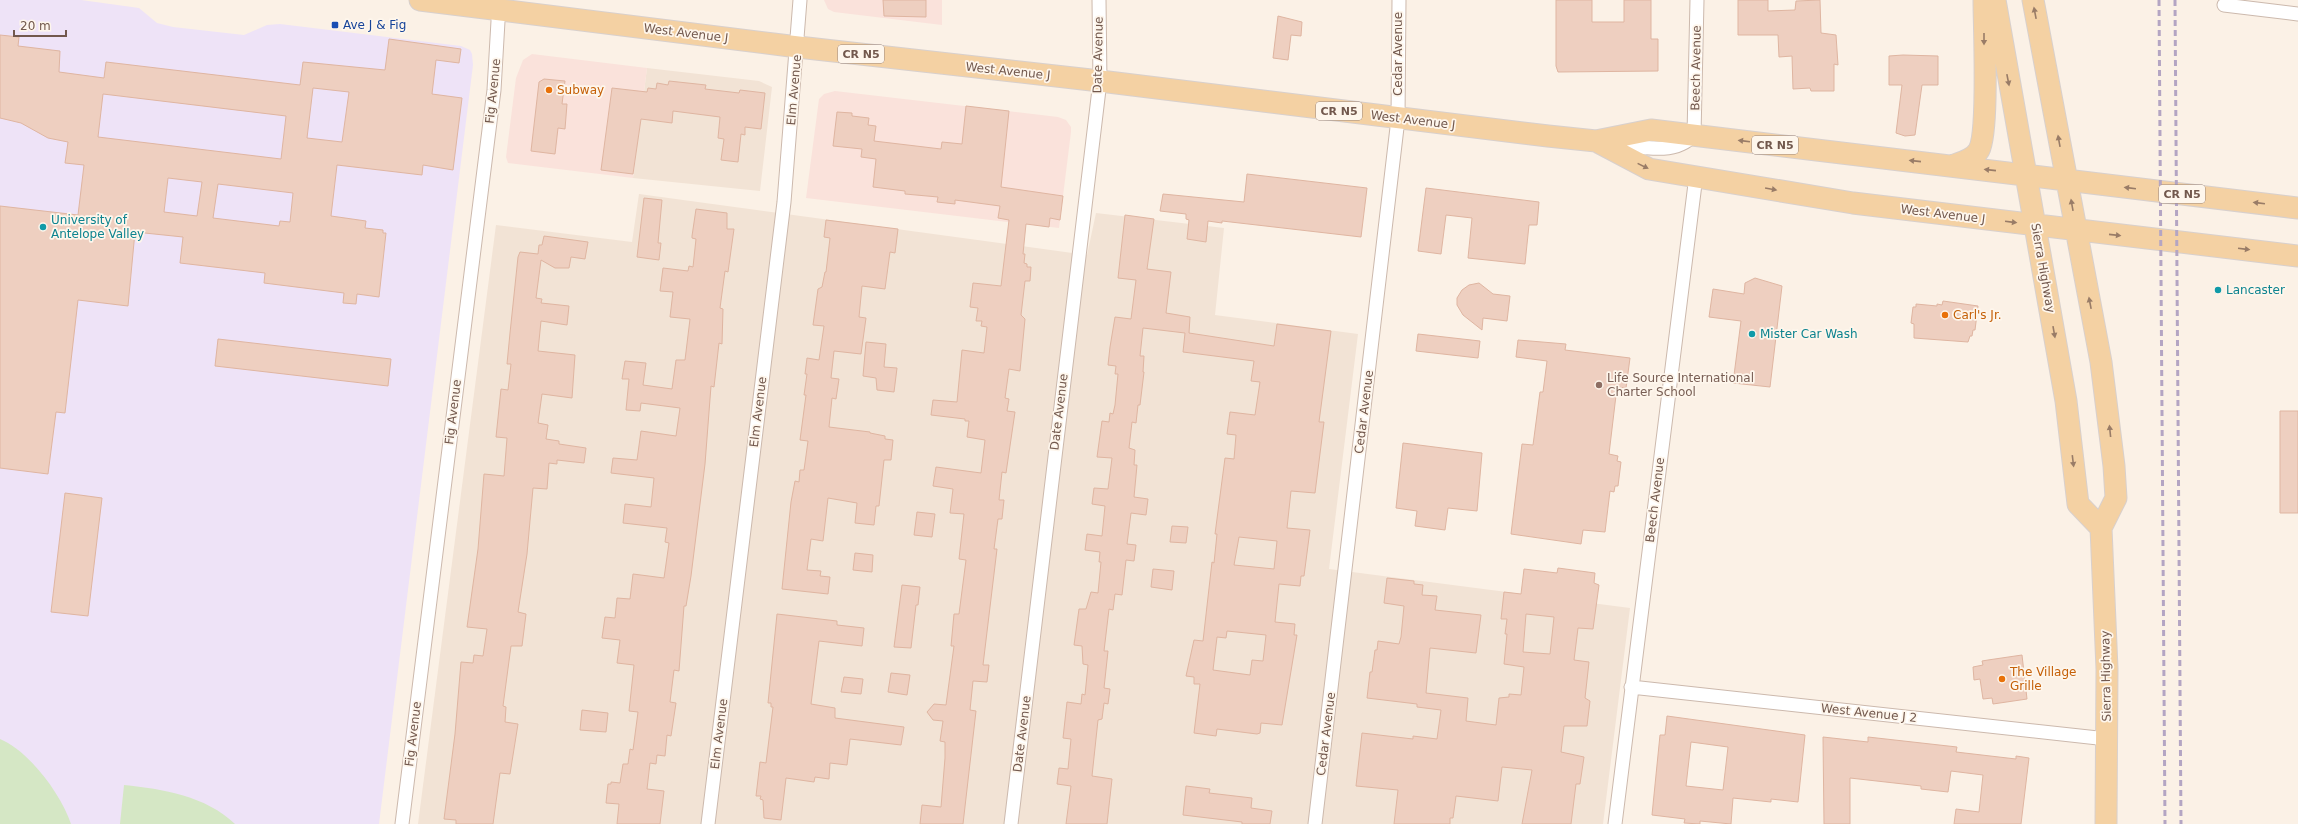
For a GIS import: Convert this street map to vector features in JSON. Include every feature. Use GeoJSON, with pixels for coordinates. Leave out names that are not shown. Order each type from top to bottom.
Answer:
{"type":"FeatureCollection","features":[{"type":"Feature","properties":{"kind":"main road","name":"West Avenue J"},"geometry":{"type":"LineString","coordinates":[[420,0],[499,5],[798,47],[1100,80],[1398,119],[1596,142],[1651,130],[2027,174],[2298,208]]}},
{"type":"Feature","properties":{"kind":"main road"},"geometry":{"type":"LineString","coordinates":[[1954,166],[1970,159],[1979,150],[1982,142],[1984,116],[1984,0]]}},
{"type":"Feature","properties":{"kind":"main road","name":"Sierra Highway"},"geometry":{"type":"LineString","coordinates":[[1995,0],[2066,401],[2078,504],[2101,528]]}},
{"type":"Feature","properties":{"kind":"main road","name":"Sierra Highway"},"geometry":{"type":"LineString","coordinates":[[2033,0],[2101,362],[2114,466],[2116,498],[2101,528],[2106,640],[2106,824]]}},
{"type":"Feature","properties":{"kind":"main road","name":"West Avenue J"},"geometry":{"type":"LineString","coordinates":[[1596,142],[1649,169],[1853,203],[2298,256]]}},
{"type":"Feature","properties":{"kind":"street","name":"Elm Avenue"},"geometry":{"type":"LineString","coordinates":[[708,824],[784,202],[798,47],[800,0]]}},
{"type":"Feature","properties":{"kind":"street","name":"Date Avenue"},"geometry":{"type":"LineString","coordinates":[[1011,824],[1100,80],[1099,0]]}},
{"type":"Feature","properties":{"kind":"street","name":"Cedar Avenue"},"geometry":{"type":"LineString","coordinates":[[1316,824],[1398,119],[1399,0]]}},
{"type":"Feature","properties":{"kind":"street","name":"Beech Avenue"},"geometry":{"type":"LineString","coordinates":[[1694,135],[1697,0]]}},
{"type":"Feature","properties":{"kind":"street","name":"Fig Avenue"},"geometry":{"type":"LineString","coordinates":[[402,824],[494,90],[499,5]]}},
{"type":"Feature","properties":{"kind":"street"},"geometry":{"type":"LineString","coordinates":[[2224,5],[2298,14]]}},
{"type":"Feature","properties":{"kind":"street","name":"Beech Avenue"},"geometry":{"type":"LineString","coordinates":[[1615,824],[1696,176]]}},
{"type":"Feature","properties":{"kind":"street","name":"West Avenue J 2"},"geometry":{"type":"LineString","coordinates":[[1631,687],[2106,739]]}},
{"type":"Feature","properties":{"kind":"shaded area"},"geometry":{"type":"Polygon","coordinates":[[[0,0],[81,0],[139,8],[157,23],[173,27],[244,35],[267,25],[280,24],[461,46],[470,50],[472,54],[473,65],[379,824],[0,824],[0,0]]]}},
{"type":"Feature","properties":{"kind":"shaded area"},"geometry":{"type":"Polygon","coordinates":[[[824,0],[942,0],[942,25],[834,12],[828,9],[824,0]]]}},
{"type":"Feature","properties":{"kind":"shaded area"},"geometry":{"type":"Polygon","coordinates":[[[532,54],[647,68],[633,178],[508,163],[506,157],[516,78],[523,60],[532,54]]]}},
{"type":"Feature","properties":{"kind":"shaded area"},"geometry":{"type":"Polygon","coordinates":[[[647,68],[759,81],[772,87],[760,191],[633,178],[647,68]]]}},
{"type":"Feature","properties":{"kind":"shaded area"},"geometry":{"type":"Polygon","coordinates":[[[835,91],[1058,117],[1066,120],[1071,127],[1071,132],[1059,228],[806,198],[819,99],[824,94],[835,91]]]}},
{"type":"Feature","properties":{"kind":"shaded area"},"geometry":{"type":"Polygon","coordinates":[[[639,194],[1087,255],[1096,213],[1224,228],[1215,315],[1358,334],[1329,569],[1630,608],[1603,824],[418,824],[496,225],[632,242],[639,194]]]}},
{"type":"Feature","properties":{"kind":"green space"},"geometry":{"type":"Polygon","coordinates":[[[0,739],[22,753],[33,763],[52,787],[71,824],[0,824],[0,739]]]}},
{"type":"Feature","properties":{"kind":"green space"},"geometry":{"type":"Polygon","coordinates":[[[124,785],[169,792],[197,800],[224,814],[235,824],[120,824],[124,785]]]}},
{"type":"Feature","properties":{"kind":"building"},"geometry":{"type":"Polygon","coordinates":[[[883,0],[926,0],[926,17],[884,16],[883,0]]]}},
{"type":"Feature","properties":{"kind":"building"},"geometry":{"type":"Polygon","coordinates":[[[1556,0],[1592,0],[1592,22],[1624,22],[1624,0],[1651,0],[1651,39],[1658,39],[1658,71],[1558,72],[1556,66],[1556,0]]]}},
{"type":"Feature","properties":{"kind":"building"},"geometry":{"type":"Polygon","coordinates":[[[1738,0],[1768,0],[1768,11],[1795,10],[1796,1],[1820,0],[1821,33],[1836,35],[1838,65],[1834,64],[1834,91],[1811,91],[1810,88],[1793,89],[1792,56],[1779,57],[1778,35],[1738,35],[1738,0]]]}},
{"type":"Feature","properties":{"kind":"building"},"geometry":{"type":"Polygon","coordinates":[[[1278,16],[1302,22],[1301,36],[1291,35],[1288,60],[1273,58],[1278,16]]]}},
{"type":"Feature","properties":{"kind":"building"},"geometry":{"type":"Polygon","coordinates":[[[0,35],[19,37],[18,46],[60,51],[59,72],[104,78],[106,62],[300,85],[303,62],[385,70],[389,39],[461,49],[459,63],[436,60],[432,94],[462,98],[453,170],[423,165],[422,175],[337,165],[331,216],[366,221],[365,228],[383,230],[383,233],[386,233],[379,297],[357,294],[356,304],[343,303],[344,293],[264,283],[265,273],[180,263],[183,237],[135,232],[128,306],[78,300],[65,413],[56,412],[48,474],[0,468],[0,206],[78,215],[84,165],[65,163],[68,142],[48,138],[21,123],[0,118],[0,35]],[[313,88],[307,138],[342,142],[349,92],[313,88]],[[103,94],[98,137],[281,159],[286,116],[103,94]],[[168,178],[164,212],[197,216],[202,182],[168,178]],[[218,184],[213,218],[279,226],[280,221],[290,222],[293,193],[218,184]]]}},
{"type":"Feature","properties":{"kind":"building"},"geometry":{"type":"Polygon","coordinates":[[[1889,56],[1938,56],[1938,85],[1922,85],[1915,135],[1905,136],[1896,133],[1902,85],[1889,85],[1889,56]]]}},
{"type":"Feature","properties":{"kind":"building"},"geometry":{"type":"Polygon","coordinates":[[[544,79],[565,81],[562,104],[567,104],[565,129],[558,128],[555,154],[531,151],[539,82],[544,79]]]}},
{"type":"Feature","properties":{"kind":"building"},"geometry":{"type":"Polygon","coordinates":[[[669,81],[706,85],[705,89],[739,93],[740,90],[765,93],[761,129],[745,127],[745,135],[741,134],[738,162],[721,160],[724,139],[718,138],[720,117],[673,111],[672,123],[641,119],[633,174],[601,170],[612,88],[647,92],[648,88],[656,89],[657,83],[668,85],[669,81]]]}},
{"type":"Feature","properties":{"kind":"building"},"geometry":{"type":"Polygon","coordinates":[[[966,106],[1009,111],[1001,187],[1063,196],[1060,220],[1050,218],[1049,227],[1026,224],[1023,254],[1025,254],[1024,263],[1027,264],[1027,267],[1031,267],[1030,281],[1025,281],[1021,315],[1025,319],[1020,371],[1009,369],[1005,398],[1009,399],[1007,411],[1015,412],[1006,473],[1002,472],[999,500],[1004,500],[1002,519],[998,519],[994,549],[997,549],[983,665],[989,665],[987,682],[973,681],[970,710],[976,711],[963,824],[920,824],[922,805],[941,807],[945,758],[945,742],[940,741],[943,721],[933,720],[927,712],[934,704],[946,705],[954,646],[951,646],[954,614],[959,614],[966,560],[959,559],[964,514],[950,513],[953,489],[933,486],[936,467],[981,473],[985,440],[967,437],[969,421],[965,421],[965,419],[931,415],[933,400],[957,402],[962,350],[984,353],[987,327],[981,326],[982,321],[976,321],[978,308],[970,307],[973,283],[1001,286],[1009,220],[998,218],[1000,206],[955,200],[955,204],[937,202],[938,197],[905,194],[905,191],[873,187],[876,159],[861,157],[862,149],[833,146],[837,112],[852,113],[852,116],[869,118],[868,125],[876,126],[874,141],[941,149],[942,142],[962,144],[966,106]]]}},
{"type":"Feature","properties":{"kind":"building"},"geometry":{"type":"Polygon","coordinates":[[[1247,174],[1367,188],[1361,237],[1222,221],[1222,223],[1208,221],[1206,242],[1187,239],[1189,220],[1186,219],[1186,214],[1160,211],[1163,194],[1244,202],[1247,174]]]}},
{"type":"Feature","properties":{"kind":"building"},"geometry":{"type":"Polygon","coordinates":[[[1426,188],[1539,202],[1537,225],[1529,225],[1525,264],[1468,258],[1472,218],[1446,215],[1441,254],[1418,251],[1426,188]]]}},
{"type":"Feature","properties":{"kind":"building"},"geometry":{"type":"Polygon","coordinates":[[[644,198],[662,200],[658,243],[661,243],[659,260],[637,257],[644,198]]]}},
{"type":"Feature","properties":{"kind":"building"},"geometry":{"type":"Polygon","coordinates":[[[696,209],[727,213],[727,229],[734,229],[728,272],[725,271],[720,308],[723,309],[722,344],[719,343],[714,387],[711,386],[705,464],[691,576],[686,606],[684,606],[679,671],[674,670],[670,702],[676,703],[671,736],[667,735],[665,756],[657,755],[656,764],[650,763],[647,789],[664,791],[660,824],[617,824],[619,804],[606,803],[608,784],[611,784],[611,782],[620,783],[623,764],[628,764],[630,749],[633,750],[638,712],[629,711],[634,665],[617,663],[620,640],[602,638],[605,617],[615,618],[617,598],[630,599],[633,574],[664,578],[669,543],[665,542],[667,528],[623,523],[625,504],[651,507],[654,478],[611,473],[613,458],[637,460],[641,431],[676,436],[680,408],[641,403],[640,411],[626,410],[629,379],[622,379],[625,361],[646,363],[643,385],[672,389],[676,360],[685,360],[690,319],[670,317],[673,292],[660,291],[663,268],[688,271],[689,266],[693,267],[696,239],[692,238],[692,236],[696,209]]]}},
{"type":"Feature","properties":{"kind":"building"},"geometry":{"type":"Polygon","coordinates":[[[1125,215],[1154,219],[1147,269],[1171,272],[1166,313],[1190,317],[1189,333],[1274,346],[1277,324],[1331,331],[1319,422],[1324,422],[1315,493],[1291,491],[1287,528],[1310,530],[1304,576],[1301,576],[1300,586],[1279,584],[1275,622],[1295,624],[1294,635],[1297,635],[1282,725],[1261,723],[1260,733],[1257,734],[1217,729],[1216,736],[1194,733],[1200,684],[1194,684],[1194,677],[1186,676],[1194,640],[1203,641],[1212,562],[1214,563],[1217,534],[1215,534],[1225,458],[1234,459],[1236,435],[1227,434],[1230,412],[1255,415],[1260,382],[1251,381],[1254,361],[1183,352],[1185,333],[1143,328],[1140,356],[1144,356],[1144,372],[1140,405],[1138,405],[1136,423],[1132,422],[1129,448],[1135,450],[1134,465],[1137,465],[1134,497],[1148,499],[1146,515],[1131,513],[1127,544],[1136,545],[1134,561],[1126,560],[1122,595],[1115,594],[1113,610],[1109,609],[1104,651],[1108,651],[1104,688],[1110,689],[1108,704],[1104,703],[1102,719],[1098,720],[1092,776],[1112,779],[1107,824],[1066,824],[1071,786],[1057,784],[1059,768],[1068,769],[1071,739],[1063,738],[1067,702],[1081,704],[1082,694],[1085,695],[1088,665],[1083,664],[1082,646],[1074,645],[1079,609],[1086,609],[1091,592],[1098,593],[1101,562],[1099,562],[1100,552],[1085,550],[1087,534],[1102,536],[1105,506],[1092,504],[1094,488],[1108,489],[1112,458],[1097,457],[1102,421],[1109,422],[1110,413],[1113,414],[1115,405],[1118,374],[1115,374],[1116,366],[1108,365],[1110,347],[1115,317],[1131,319],[1136,280],[1118,278],[1125,215]],[[1239,537],[1234,565],[1274,569],[1277,541],[1239,537]],[[1227,631],[1226,638],[1217,637],[1213,670],[1250,675],[1252,660],[1263,661],[1266,635],[1227,631]]]}},
{"type":"Feature","properties":{"kind":"building"},"geometry":{"type":"Polygon","coordinates":[[[826,220],[898,229],[895,253],[890,252],[885,289],[862,286],[859,317],[866,318],[861,354],[834,351],[831,378],[839,379],[836,399],[832,398],[829,427],[870,432],[885,436],[885,439],[893,440],[891,460],[884,460],[879,506],[876,506],[874,525],[855,523],[857,503],[828,498],[823,541],[811,539],[807,570],[821,571],[820,576],[830,577],[828,594],[782,589],[791,502],[795,481],[799,482],[800,470],[804,470],[808,441],[800,440],[806,395],[804,395],[807,374],[805,374],[807,358],[819,360],[824,326],[813,325],[818,289],[822,287],[826,272],[830,238],[824,237],[826,220]]]}},
{"type":"Feature","properties":{"kind":"building"},"geometry":{"type":"Polygon","coordinates":[[[544,236],[588,242],[585,259],[571,257],[569,268],[555,268],[541,260],[536,298],[542,299],[541,303],[569,306],[567,325],[541,321],[538,351],[575,355],[572,398],[542,394],[538,423],[548,425],[546,439],[559,441],[559,444],[586,448],[584,463],[557,460],[557,464],[549,463],[547,489],[533,488],[527,554],[518,612],[526,614],[522,646],[511,646],[503,706],[506,707],[505,722],[518,724],[510,774],[500,773],[493,824],[456,824],[456,820],[444,819],[455,734],[461,662],[473,663],[474,655],[483,656],[487,629],[467,627],[478,549],[484,474],[504,476],[507,438],[496,437],[501,389],[508,390],[511,364],[507,364],[518,257],[520,252],[538,254],[539,245],[542,245],[544,236]]]}},
{"type":"Feature","properties":{"kind":"building"},"geometry":{"type":"Polygon","coordinates":[[[1755,278],[1782,286],[1770,387],[1733,383],[1741,321],[1709,317],[1713,289],[1744,294],[1745,283],[1755,278]]]}},
{"type":"Feature","properties":{"kind":"building"},"geometry":{"type":"Polygon","coordinates":[[[1479,283],[1493,294],[1510,296],[1507,321],[1483,318],[1482,330],[1463,315],[1457,305],[1457,298],[1462,290],[1469,285],[1479,283]]]}},
{"type":"Feature","properties":{"kind":"building","name":"Carl's Jr."},"geometry":{"type":"Polygon","coordinates":[[[1943,301],[1978,306],[1975,330],[1973,330],[1972,336],[1970,336],[1968,342],[1914,338],[1914,324],[1911,323],[1913,307],[1916,307],[1916,304],[1942,305],[1943,301]]]}},
{"type":"Feature","properties":{"kind":"building"},"geometry":{"type":"Polygon","coordinates":[[[1418,334],[1480,341],[1478,358],[1416,351],[1418,334]]]}},
{"type":"Feature","properties":{"kind":"building"},"geometry":{"type":"Polygon","coordinates":[[[218,339],[391,359],[388,386],[215,366],[218,339]]]}},
{"type":"Feature","properties":{"kind":"building"},"geometry":{"type":"Polygon","coordinates":[[[1518,340],[1566,344],[1565,350],[1630,358],[1626,388],[1617,387],[1609,454],[1618,456],[1617,461],[1621,462],[1618,486],[1615,486],[1614,492],[1610,491],[1605,532],[1583,530],[1581,544],[1511,534],[1522,444],[1533,445],[1540,392],[1543,392],[1547,361],[1516,357],[1518,340]]]}},
{"type":"Feature","properties":{"kind":"building"},"geometry":{"type":"Polygon","coordinates":[[[866,342],[886,344],[884,367],[897,368],[894,392],[877,390],[876,378],[863,376],[866,342]]]}},
{"type":"Feature","properties":{"kind":"building"},"geometry":{"type":"Polygon","coordinates":[[[2280,411],[2298,411],[2298,513],[2280,513],[2280,411]]]}},
{"type":"Feature","properties":{"kind":"building"},"geometry":{"type":"Polygon","coordinates":[[[1403,443],[1482,453],[1477,511],[1448,508],[1445,530],[1415,526],[1417,511],[1396,508],[1403,443]]]}},
{"type":"Feature","properties":{"kind":"building"},"geometry":{"type":"Polygon","coordinates":[[[65,493],[102,498],[88,616],[51,612],[65,493]]]}},
{"type":"Feature","properties":{"kind":"building"},"geometry":{"type":"Polygon","coordinates":[[[917,512],[935,514],[932,537],[914,535],[917,512]]]}},
{"type":"Feature","properties":{"kind":"building"},"geometry":{"type":"Polygon","coordinates":[[[1172,526],[1188,527],[1186,543],[1170,542],[1172,526]]]}},
{"type":"Feature","properties":{"kind":"building"},"geometry":{"type":"Polygon","coordinates":[[[855,553],[873,555],[872,572],[853,570],[855,553]]]}},
{"type":"Feature","properties":{"kind":"building"},"geometry":{"type":"Polygon","coordinates":[[[1558,568],[1595,573],[1594,583],[1599,585],[1593,629],[1578,628],[1574,660],[1589,662],[1585,698],[1590,701],[1587,726],[1564,726],[1561,752],[1584,757],[1580,784],[1576,784],[1571,824],[1522,824],[1532,770],[1502,767],[1498,801],[1456,796],[1453,818],[1450,818],[1450,824],[1394,824],[1398,790],[1356,786],[1362,733],[1413,739],[1413,736],[1437,739],[1441,710],[1417,707],[1417,704],[1367,698],[1370,672],[1372,672],[1375,650],[1377,650],[1378,641],[1399,644],[1401,637],[1404,606],[1384,603],[1387,578],[1414,581],[1414,584],[1423,585],[1422,595],[1437,596],[1435,610],[1481,615],[1476,653],[1430,648],[1426,693],[1468,698],[1466,721],[1496,725],[1499,698],[1509,697],[1509,694],[1521,695],[1524,667],[1504,664],[1507,619],[1501,619],[1504,592],[1521,594],[1524,569],[1557,573],[1558,568]],[[1526,614],[1523,652],[1550,654],[1554,617],[1526,614]]]}},
{"type":"Feature","properties":{"kind":"building"},"geometry":{"type":"Polygon","coordinates":[[[1153,569],[1174,571],[1172,590],[1151,587],[1153,569]]]}},
{"type":"Feature","properties":{"kind":"building"},"geometry":{"type":"Polygon","coordinates":[[[902,585],[920,587],[918,605],[916,605],[911,648],[894,647],[902,585]]]}},
{"type":"Feature","properties":{"kind":"building"},"geometry":{"type":"Polygon","coordinates":[[[777,614],[837,621],[837,625],[864,628],[862,646],[819,641],[811,704],[835,708],[835,718],[904,727],[901,745],[850,739],[847,765],[830,763],[829,779],[815,777],[814,782],[786,778],[781,820],[764,818],[763,800],[760,799],[761,796],[756,796],[760,762],[766,763],[773,707],[771,707],[771,703],[768,703],[777,614]]]}},
{"type":"Feature","properties":{"kind":"building","name":"The Village Grille"},"geometry":{"type":"Polygon","coordinates":[[[2022,655],[2027,699],[1993,704],[1992,698],[1983,699],[1980,679],[1974,680],[1973,667],[1983,665],[1982,661],[2022,655]]]}},
{"type":"Feature","properties":{"kind":"building"},"geometry":{"type":"Polygon","coordinates":[[[891,673],[910,675],[907,695],[888,692],[891,673]]]}},
{"type":"Feature","properties":{"kind":"building"},"geometry":{"type":"Polygon","coordinates":[[[844,677],[863,679],[861,694],[841,692],[844,677]]]}},
{"type":"Feature","properties":{"kind":"building"},"geometry":{"type":"Polygon","coordinates":[[[582,710],[608,713],[606,732],[580,730],[582,710]]]}},
{"type":"Feature","properties":{"kind":"building"},"geometry":{"type":"Polygon","coordinates":[[[1667,716],[1805,735],[1798,802],[1771,799],[1771,802],[1733,798],[1731,824],[1700,821],[1700,824],[1684,823],[1685,819],[1652,815],[1660,735],[1665,735],[1667,716]],[[1691,742],[1686,786],[1723,790],[1728,747],[1691,742]]]}},
{"type":"Feature","properties":{"kind":"building"},"geometry":{"type":"Polygon","coordinates":[[[1823,737],[1868,742],[1868,737],[1957,747],[1956,752],[2016,759],[2016,756],[2029,758],[2021,824],[1954,824],[1956,809],[1979,812],[1983,775],[1951,771],[1948,792],[1921,789],[1921,786],[1850,778],[1850,824],[1824,824],[1823,737]]]}},
{"type":"Feature","properties":{"kind":"building"},"geometry":{"type":"Polygon","coordinates":[[[1186,786],[1210,789],[1209,793],[1252,798],[1251,808],[1272,811],[1270,824],[1242,824],[1242,822],[1183,815],[1186,786]]]}},
{"type":"Feature","properties":{"kind":"railway"},"geometry":{"type":"LineString","coordinates":[[2159,0],[2165,824]]}},
{"type":"Feature","properties":{"kind":"railway"},"geometry":{"type":"LineString","coordinates":[[2175,0],[2181,824]]}},
{"type":"Feature","properties":{"kind":"place","name":"Ave J & Fig"},"geometry":{"type":"Point","coordinates":[335,25]}},
{"type":"Feature","properties":{"kind":"place","name":"Subway"},"geometry":{"type":"Point","coordinates":[549,90]}},
{"type":"Feature","properties":{"kind":"place","name":"University of Antelope Valley"},"geometry":{"type":"Point","coordinates":[43,227]}},
{"type":"Feature","properties":{"kind":"place","name":"Lancaster"},"geometry":{"type":"Point","coordinates":[2218,290]}},
{"type":"Feature","properties":{"kind":"place","name":"Carl's Jr."},"geometry":{"type":"Point","coordinates":[1945,315]}},
{"type":"Feature","properties":{"kind":"place","name":"Mister Car Wash"},"geometry":{"type":"Point","coordinates":[1752,334]}},
{"type":"Feature","properties":{"kind":"place","name":"Life Source International Charter School"},"geometry":{"type":"Point","coordinates":[1599,385]}},
{"type":"Feature","properties":{"kind":"place","name":"The Village Grille"},"geometry":{"type":"Point","coordinates":[2002,679]}}]}
